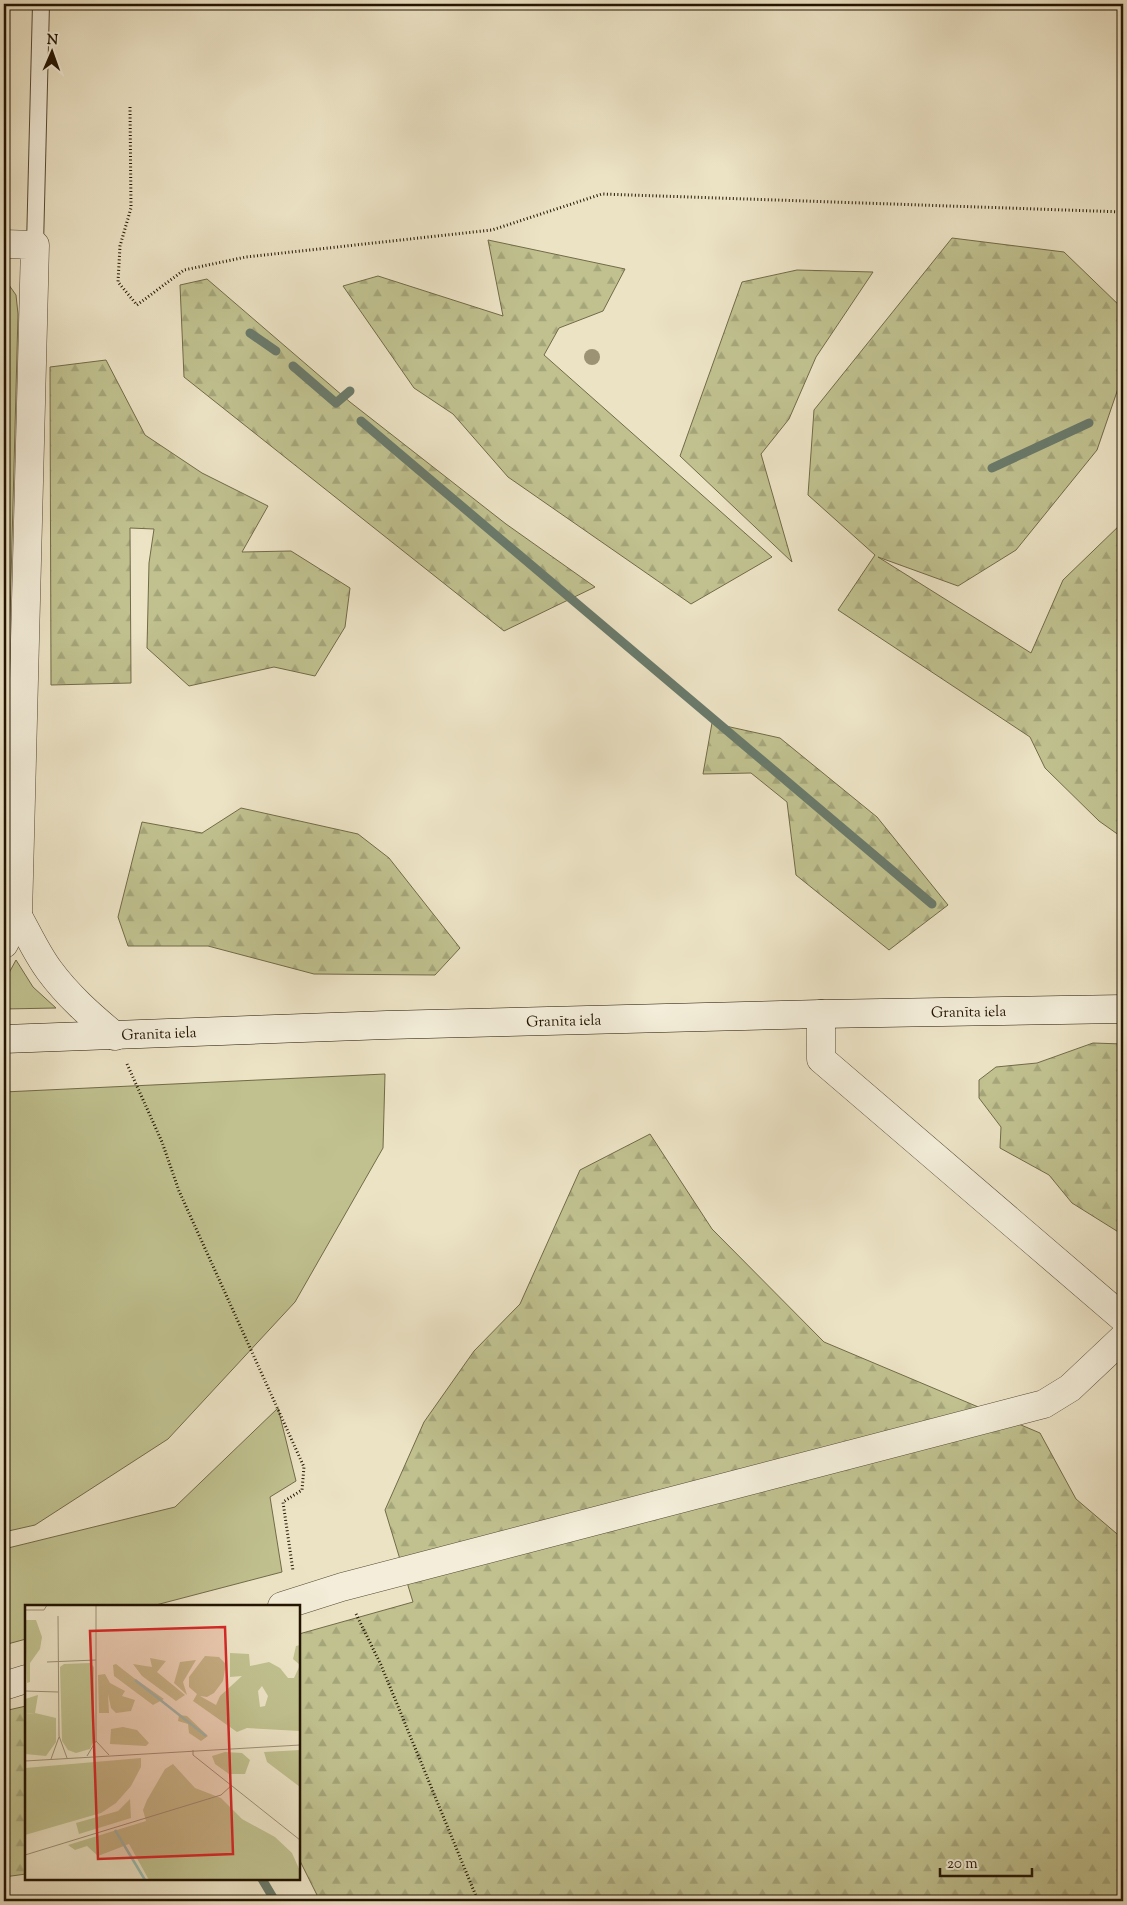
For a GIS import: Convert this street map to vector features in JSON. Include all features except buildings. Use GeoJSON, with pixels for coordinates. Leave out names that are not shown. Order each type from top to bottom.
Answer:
{"type":"FeatureCollection","features":[{"type":"Feature","properties":{"kind":"street"},"geometry":{"type":"LineString","coordinates":[[4,244],[35,245],[18,916],[4,944]]}},
{"type":"Feature","properties":{"kind":"street"},"geometry":{"type":"LineString","coordinates":[[18,916],[47,968],[59,983],[78,1005],[115,1036]]}},
{"type":"Feature","properties":{"kind":"street","name":"Granīta iela"},"geometry":{"type":"LineString","coordinates":[[4,1039],[397,1025],[821,1014],[1123,1009]]}},
{"type":"Feature","properties":{"kind":"street"},"geometry":{"type":"LineString","coordinates":[[821,1014],[820,1059],[1123,1318]]}},
{"type":"Feature","properties":{"kind":"street"},"geometry":{"type":"LineString","coordinates":[[290,1604],[342,1587],[1044,1404],[1070,1388],[1123,1338]]}},
{"type":"Feature","properties":{"kind":"street"},"geometry":{"type":"LineString","coordinates":[[4,1686],[25,1680]]}},
{"type":"Feature","properties":{"kind":"lane"},"geometry":{"type":"LineString","coordinates":[[35,245],[41,4]]}},
{"type":"Feature","properties":{"kind":"path"},"geometry":{"type":"LineString","coordinates":[[130,107],[130,208],[120,246],[118,282],[137,305],[184,270],[246,257],[492,230],[602,194],[1123,212]]}},
{"type":"Feature","properties":{"kind":"path"},"geometry":{"type":"LineString","coordinates":[[115,1036],[162,1142],[178,1191],[304,1467],[302,1490],[282,1502],[290,1604]]}},
{"type":"Feature","properties":{"kind":"path"},"geometry":{"type":"LineString","coordinates":[[342,1587],[381,1665],[478,1901]]}},
{"type":"Feature","properties":{"kind":"green space"},"geometry":{"type":"Polygon","coordinates":[[[952,238],[1064,252],[1123,309],[1123,374],[1097,450],[1016,550],[958,586],[878,557],[1031,653],[1063,580],[1123,522],[1123,838],[1099,821],[1045,768],[1030,737],[838,610],[875,555],[808,495],[814,410],[952,238]]]}},
{"type":"Feature","properties":{"kind":"green space"},"geometry":{"type":"Polygon","coordinates":[[[488,240],[625,269],[603,311],[559,328],[544,355],[772,557],[691,604],[508,477],[453,414],[414,388],[343,286],[378,276],[503,316],[488,240]]]}},
{"type":"Feature","properties":{"kind":"green space"},"geometry":{"type":"Polygon","coordinates":[[[797,270],[873,272],[816,357],[789,419],[761,454],[792,562],[680,456],[742,282],[797,270]]]}},
{"type":"Feature","properties":{"kind":"green space"},"geometry":{"type":"Polygon","coordinates":[[[4,278],[16,295],[18,314],[4,846],[4,278]]]}},
{"type":"Feature","properties":{"kind":"green space"},"geometry":{"type":"Polygon","coordinates":[[[207,279],[350,402],[506,524],[595,587],[504,631],[184,377],[180,285],[207,279]]]}},
{"type":"Feature","properties":{"kind":"green space"},"geometry":{"type":"Polygon","coordinates":[[[106,360],[145,435],[202,473],[268,506],[242,552],[291,551],[350,588],[345,627],[315,676],[274,667],[189,686],[147,648],[149,563],[154,529],[130,528],[131,683],[51,685],[50,367],[106,360]]]}},
{"type":"Feature","properties":{"kind":"green space"},"geometry":{"type":"Polygon","coordinates":[[[712,723],[780,738],[877,817],[948,905],[889,950],[796,875],[787,802],[751,773],[703,774],[712,723]]]}},
{"type":"Feature","properties":{"kind":"green space"},"geometry":{"type":"Polygon","coordinates":[[[241,808],[358,834],[389,858],[460,948],[435,975],[314,974],[208,946],[128,946],[118,917],[142,822],[202,833],[241,808]]]}},
{"type":"Feature","properties":{"kind":"green space"},"geometry":{"type":"Polygon","coordinates":[[[16,960],[33,987],[56,1008],[4,1009],[4,982],[16,960]]]}},
{"type":"Feature","properties":{"kind":"green space"},"geometry":{"type":"Polygon","coordinates":[[[1093,1043],[1123,1044],[1123,1233],[1120,1233],[1072,1203],[1049,1175],[1000,1148],[1001,1127],[979,1098],[979,1080],[996,1067],[1037,1063],[1093,1043]]]}},
{"type":"Feature","properties":{"kind":"green space"},"geometry":{"type":"Polygon","coordinates":[[[385,1074],[383,1148],[295,1302],[168,1439],[35,1525],[4,1532],[4,1092],[385,1074]]]}},
{"type":"Feature","properties":{"kind":"green space"},"geometry":{"type":"Polygon","coordinates":[[[650,1134],[712,1229],[824,1342],[1040,1433],[1076,1499],[1123,1539],[1123,1901],[320,1901],[300,1861],[300,1634],[413,1602],[385,1510],[424,1422],[474,1351],[520,1304],[580,1170],[650,1134]]]}},
{"type":"Feature","properties":{"kind":"green space"},"geometry":{"type":"Polygon","coordinates":[[[278,1408],[296,1481],[270,1497],[282,1572],[156,1605],[25,1605],[25,1639],[4,1645],[4,1549],[175,1507],[278,1408]]]}},
{"type":"Feature","properties":{"kind":"green space"},"geometry":{"type":"Polygon","coordinates":[[[25,1706],[25,1874],[4,1877],[4,1711],[25,1706]]]}},
{"type":"Feature","properties":{"kind":"waterway"},"geometry":{"type":"LineString","coordinates":[[250,333],[276,351]]}},
{"type":"Feature","properties":{"kind":"waterway"},"geometry":{"type":"LineString","coordinates":[[293,366],[336,403],[350,391]]}},
{"type":"Feature","properties":{"kind":"waterway"},"geometry":{"type":"LineString","coordinates":[[361,421],[932,904]]}},
{"type":"Feature","properties":{"kind":"waterway"},"geometry":{"type":"LineString","coordinates":[[992,468],[1089,423]]}},
{"type":"Feature","properties":{"kind":"waterway"},"geometry":{"type":"LineString","coordinates":[[263,1880],[275,1901]]}}]}
